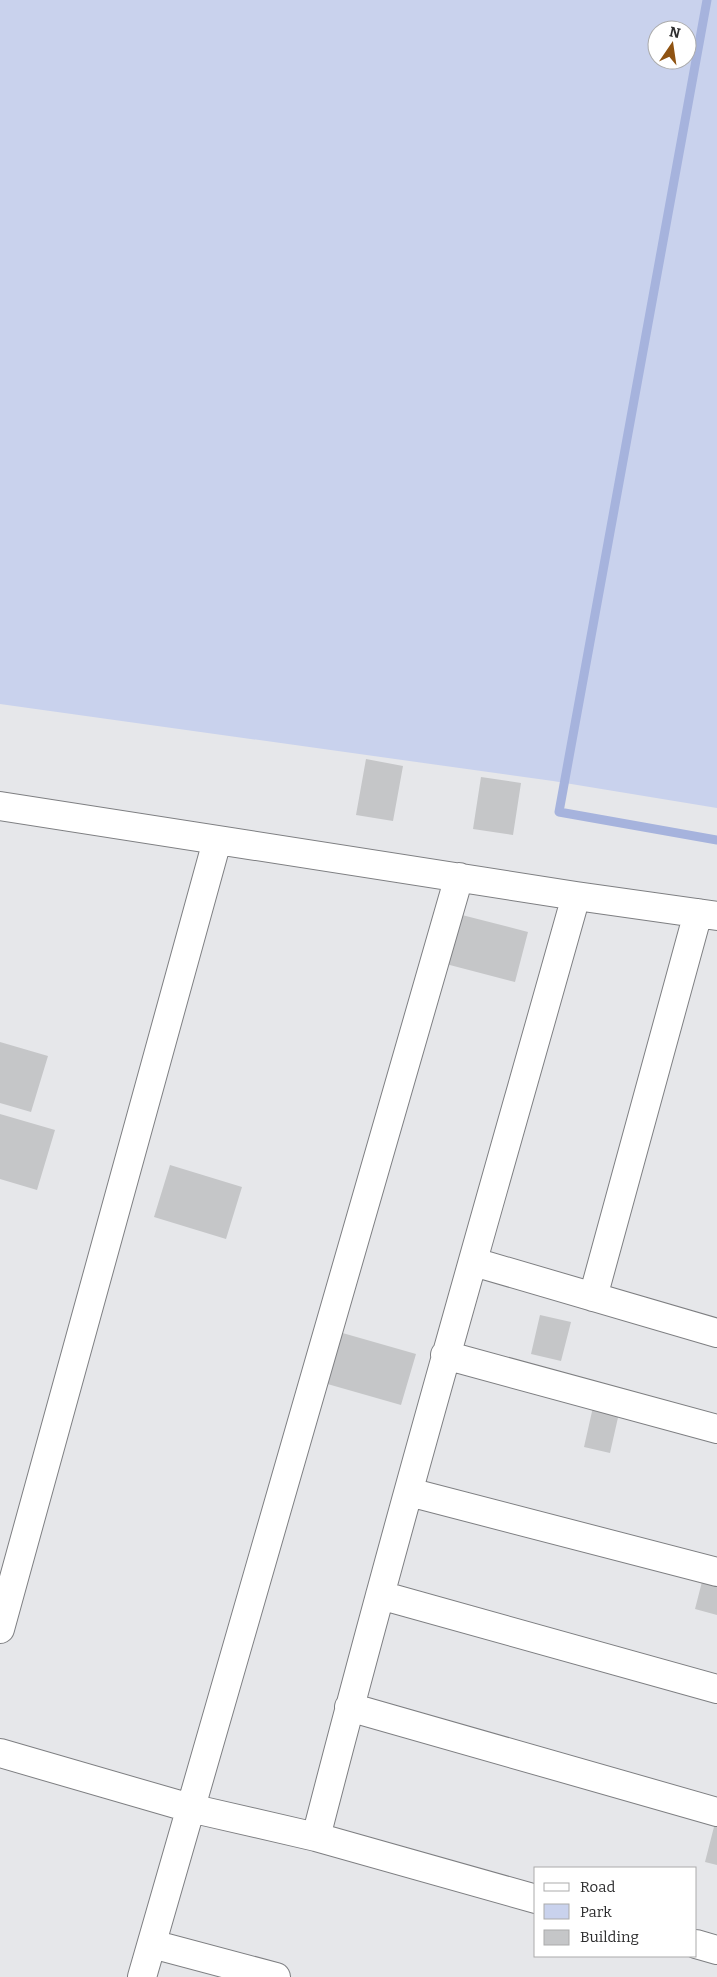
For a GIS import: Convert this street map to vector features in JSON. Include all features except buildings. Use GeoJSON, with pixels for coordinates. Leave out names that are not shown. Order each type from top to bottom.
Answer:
{"type":"FeatureCollection","features":[{"type":"Feature","properties":{"kind":"street"},"geometry":{"type":"LineString","coordinates":[[0,806],[576,896],[707,914],[593,1296]]}},
{"type":"Feature","properties":{"kind":"street"},"geometry":{"type":"LineString","coordinates":[[0,1629],[217,841]]}},
{"type":"Feature","properties":{"kind":"street"},"geometry":{"type":"LineString","coordinates":[[142,1977],[459,877]]}},
{"type":"Feature","properties":{"kind":"street"},"geometry":{"type":"LineString","coordinates":[[316,1837],[349,1707],[445,1355],[474,1262],[576,896]]}},
{"type":"Feature","properties":{"kind":"street"},"geometry":{"type":"LineString","coordinates":[[474,1262],[717,1333]]}},
{"type":"Feature","properties":{"kind":"street"},"geometry":{"type":"LineString","coordinates":[[445,1355],[717,1429]]}},
{"type":"Feature","properties":{"kind":"street"},"geometry":{"type":"LineString","coordinates":[[409,1492],[717,1572]]}},
{"type":"Feature","properties":{"kind":"street"},"geometry":{"type":"LineString","coordinates":[[380,1595],[717,1689]]}},
{"type":"Feature","properties":{"kind":"street"},"geometry":{"type":"LineString","coordinates":[[349,1707],[717,1812]]}},
{"type":"Feature","properties":{"kind":"street"},"geometry":{"type":"LineString","coordinates":[[0,1753],[190,1808],[316,1837],[534,1898]]}},
{"type":"Feature","properties":{"kind":"street"},"geometry":{"type":"LineString","coordinates":[[152,1944],[276,1977]]}},
{"type":"Feature","properties":{"kind":"street"},"geometry":{"type":"LineString","coordinates":[[697,1944],[717,1950]]}},
{"type":"Feature","properties":{"kind":"green space"},"geometry":{"type":"Polygon","coordinates":[[[0,0],[717,0],[717,808],[553,781],[0,704],[0,0]]]}},
{"type":"Feature","properties":{"kind":"waterway"},"geometry":{"type":"LineString","coordinates":[[707,0],[559,812],[717,840]]}}]}
